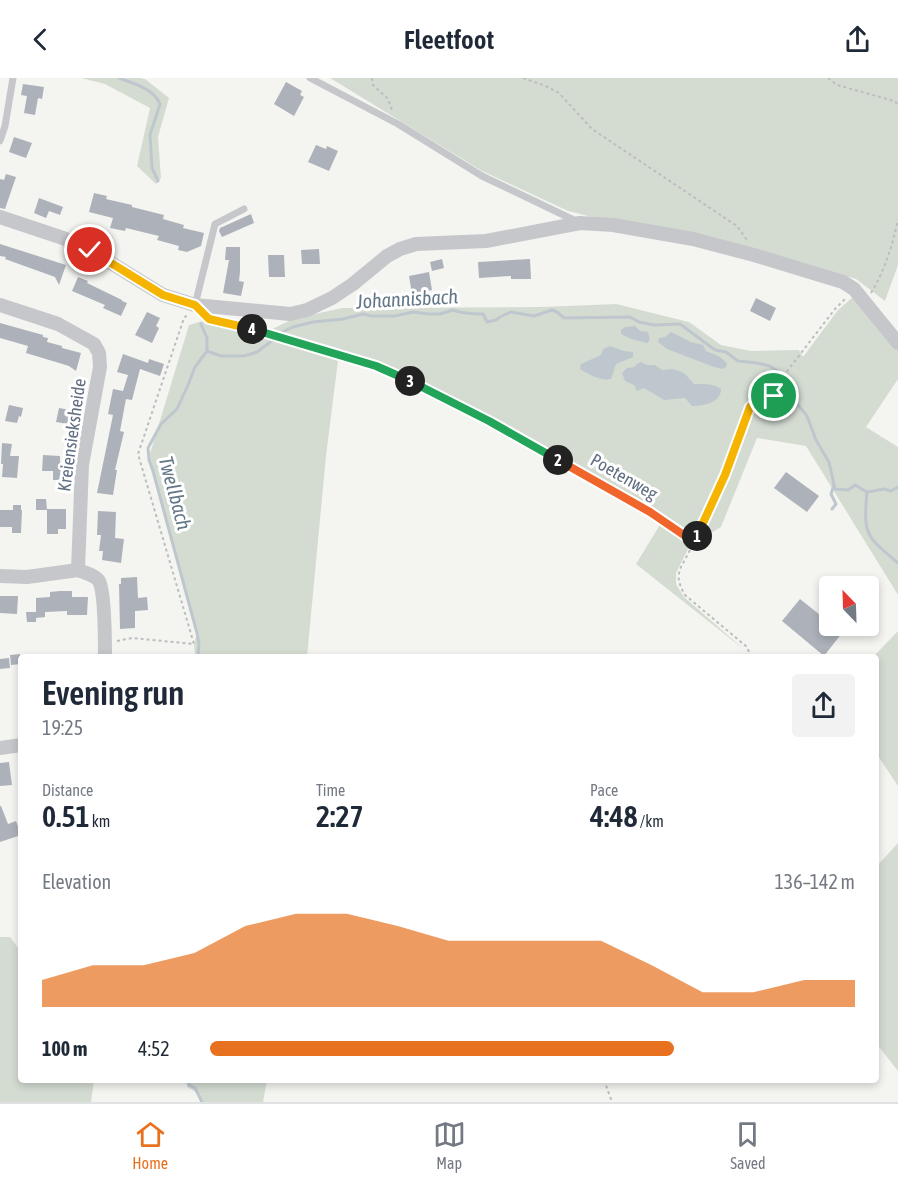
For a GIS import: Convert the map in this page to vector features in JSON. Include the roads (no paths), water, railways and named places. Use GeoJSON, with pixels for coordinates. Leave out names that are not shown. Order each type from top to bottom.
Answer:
{"type":"FeatureCollection","features":[{"type":"Feature","properties":{"kind":"street"},"geometry":{"type":"LineString","coordinates":[[0,217],[63,238],[90,250],[163,295],[195,305],[290,314],[307,310],[332,298],[387,256],[416,244],[486,241],[580,223],[613,225],[682,237],[754,255],[843,282],[854,289],[898,343]]}},
{"type":"Feature","properties":{"kind":"street","name":"Kreiensieksheide"},"geometry":{"type":"LineString","coordinates":[[0,305],[58,324],[94,344],[99,353],[100,367],[82,465],[78,570]]}},
{"type":"Feature","properties":{"kind":"street"},"geometry":{"type":"LineString","coordinates":[[0,576],[27,576],[78,570],[94,576],[102,590],[105,654]]}},
{"type":"Feature","properties":{"kind":"street"},"geometry":{"type":"LineString","coordinates":[[0,748],[18,746]]}},
{"type":"Feature","properties":{"kind":"lane"},"geometry":{"type":"LineString","coordinates":[[0,141],[5,126],[13,78]]}},
{"type":"Feature","properties":{"kind":"lane"},"geometry":{"type":"LineString","coordinates":[[310,78],[398,124],[482,176],[580,223]]}},
{"type":"Feature","properties":{"kind":"lane"},"geometry":{"type":"LineString","coordinates":[[195,305],[215,224],[244,209]]}},
{"type":"Feature","properties":{"kind":"lane","name":"Poetenweg"},"geometry":{"type":"LineString","coordinates":[[242,309],[264,332],[376,366],[489,421],[650,512],[694,542]]}},
{"type":"Feature","properties":{"kind":"waterway","name":"Johannisbach"},"geometry":{"type":"LineString","coordinates":[[119,78],[148,90],[160,104],[150,135],[152,168],[158,181]]}},
{"type":"Feature","properties":{"kind":"waterway","name":"Johannisbach"},"geometry":{"type":"LineString","coordinates":[[282,332],[313,322],[363,314],[395,316],[413,312],[440,314],[453,310],[483,314],[487,322],[511,312],[534,316],[552,310],[564,318],[630,317],[639,322],[654,325],[680,324],[715,350],[726,352],[738,361],[770,366],[787,378],[794,400],[807,416],[816,440],[829,462],[835,489],[848,490],[855,485],[867,492],[884,489],[891,491],[898,487]]}},
{"type":"Feature","properties":{"kind":"waterway","name":"Johannisbach"},"geometry":{"type":"LineString","coordinates":[[201,324],[207,338],[207,351]]}},
{"type":"Feature","properties":{"kind":"waterway","name":"Johannisbach"},"geometry":{"type":"LineString","coordinates":[[207,351],[221,356],[244,356],[257,352],[273,340]]}},
{"type":"Feature","properties":{"kind":"waterway","name":"Twellbach"},"geometry":{"type":"LineString","coordinates":[[198,654],[197,633],[149,460],[148,448],[161,424],[177,409],[195,367],[207,351]]}},
{"type":"Feature","properties":{"kind":"waterway","name":"Johannisbach"},"geometry":{"type":"LineString","coordinates":[[832,509],[836,504],[831,494],[834,485]]}},
{"type":"Feature","properties":{"kind":"waterway"},"geometry":{"type":"LineString","coordinates":[[867,492],[866,517],[869,534],[879,547],[898,563]]}},
{"type":"Feature","properties":{"kind":"waterway","name":"Twellbach"},"geometry":{"type":"LineString","coordinates":[[189,1083],[195,1088],[202,1102]]}}]}
